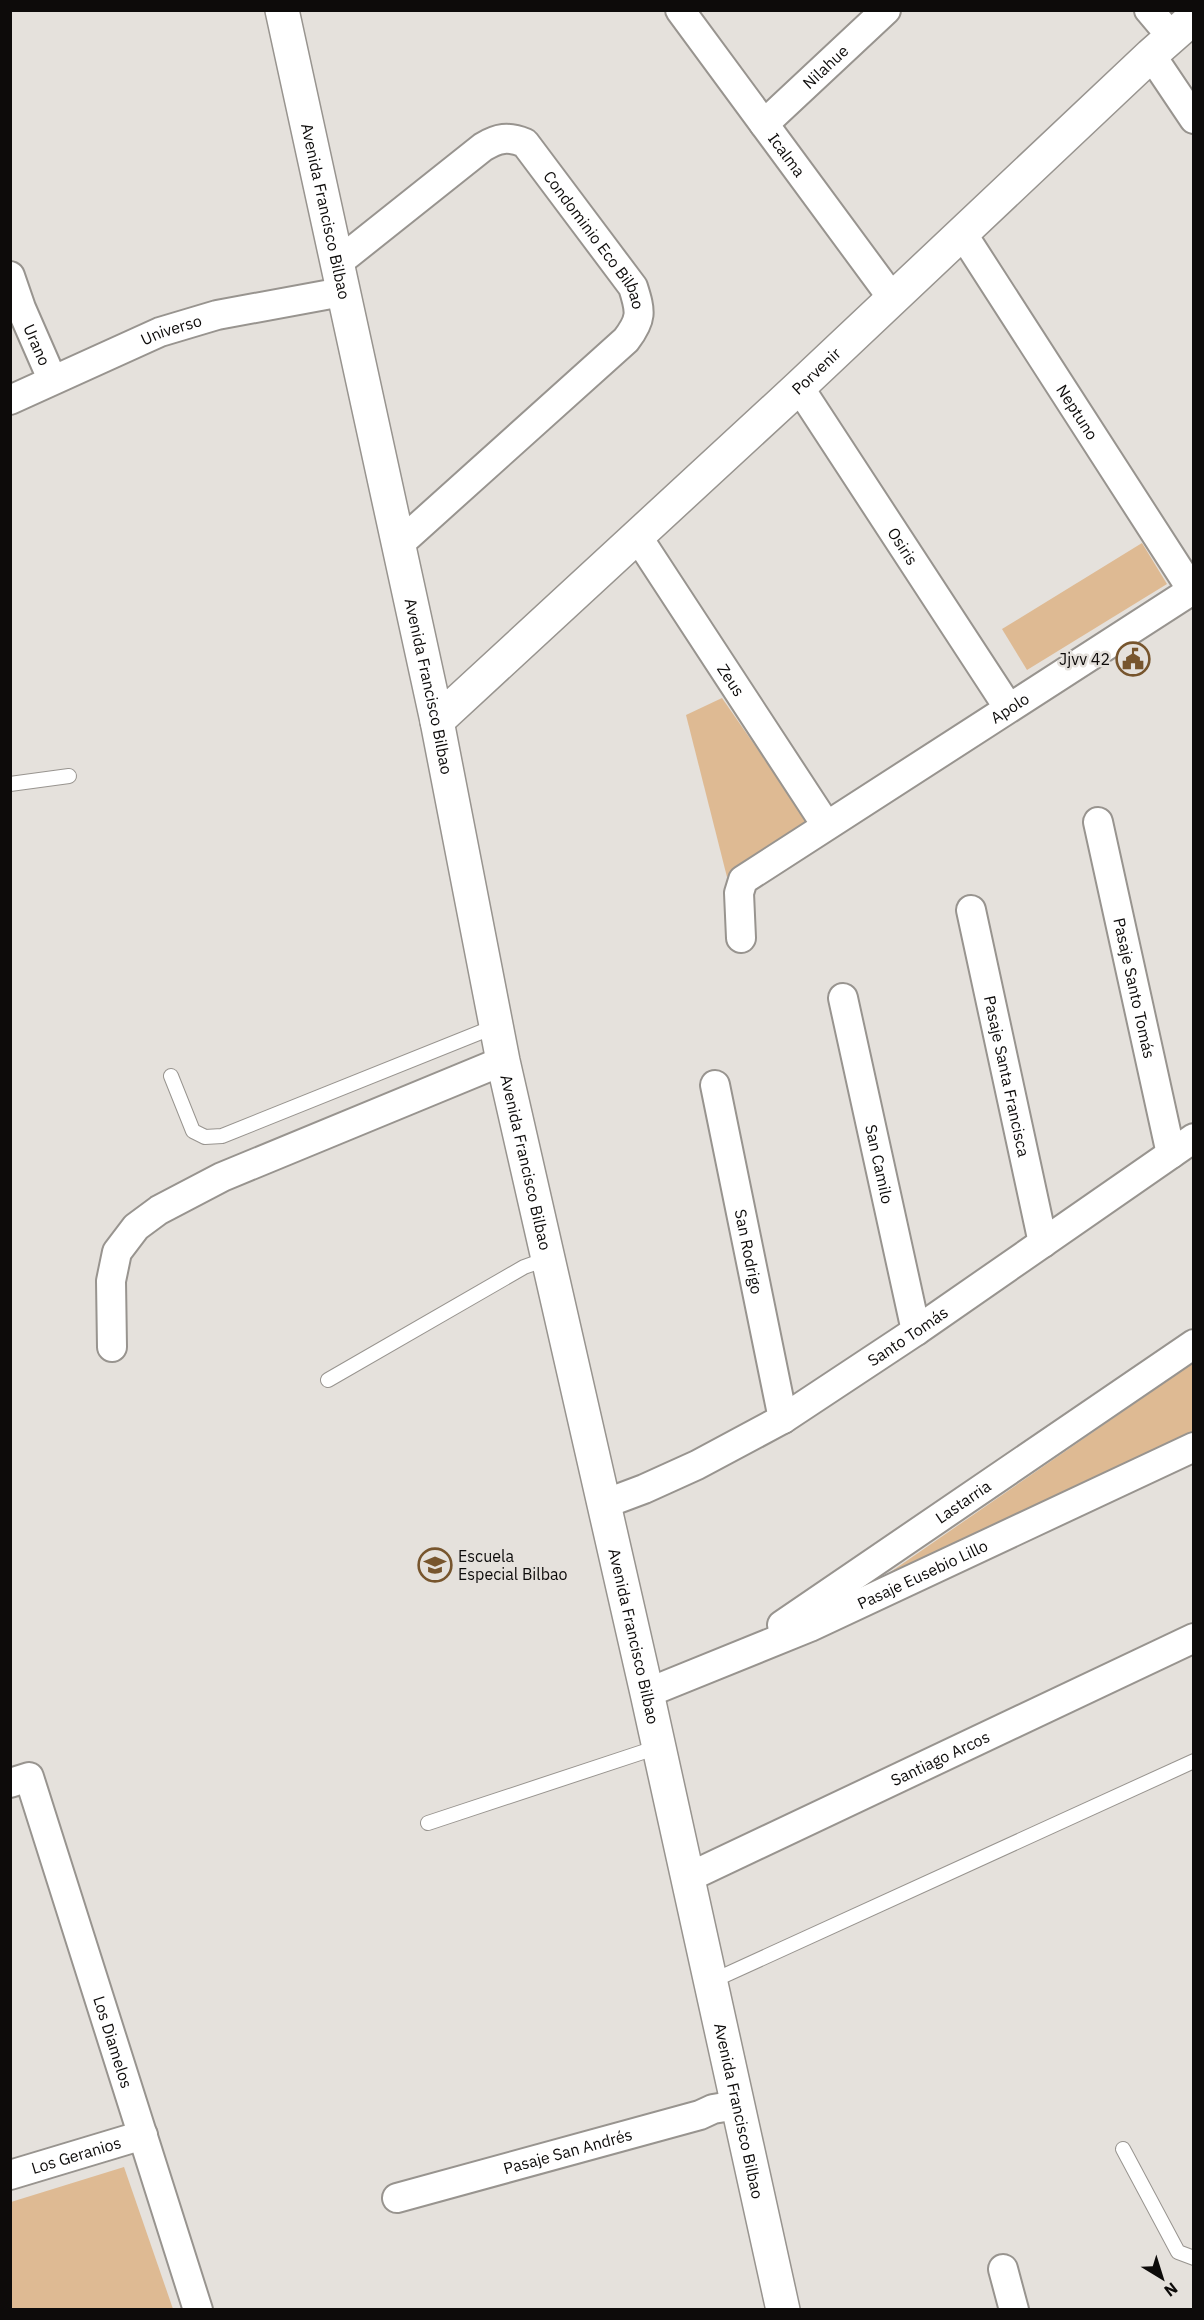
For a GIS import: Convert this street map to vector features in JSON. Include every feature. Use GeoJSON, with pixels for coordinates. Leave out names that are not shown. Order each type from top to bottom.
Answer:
{"type":"FeatureCollection","features":[{"type":"Feature","properties":{"kind":"main road","name":"Avenida Francisco Bilbao"},"geometry":{"type":"LineString","coordinates":[[282,10],[437,721],[503,1061],[647,1693],[783,2310]]}},
{"type":"Feature","properties":{"kind":"main road","name":"Porvenir"},"geometry":{"type":"LineString","coordinates":[[437,721],[799,387],[1172,36]]}},
{"type":"Feature","properties":{"kind":"street","name":"Icalma"},"geometry":{"type":"LineString","coordinates":[[680,10],[893,298]]}},
{"type":"Feature","properties":{"kind":"street","name":"Nilahue"},"geometry":{"type":"LineString","coordinates":[[764,124],[886,10]]}},
{"type":"Feature","properties":{"kind":"street"},"geometry":{"type":"LineString","coordinates":[[1149,10],[1172,36],[1194,119]]}},
{"type":"Feature","properties":{"kind":"street","name":"Condominio Eco Bilbao"},"geometry":{"type":"LineString","coordinates":[[339,278],[483,147],[497,139],[512,137],[525,143],[633,287],[639,305],[636,327],[626,340],[398,545]]}},
{"type":"Feature","properties":{"kind":"street","name":"Neptuno"},"geometry":{"type":"LineString","coordinates":[[962,233],[1193,589]]}},
{"type":"Feature","properties":{"kind":"street","name":"Urano"},"geometry":{"type":"LineString","coordinates":[[10,276],[21,308],[52,379]]}},
{"type":"Feature","properties":{"kind":"street","name":"Universo"},"geometry":{"type":"LineString","coordinates":[[10,400],[160,332],[339,278]]}},
{"type":"Feature","properties":{"kind":"street","name":"Osiris"},"geometry":{"type":"LineString","coordinates":[[799,387],[1008,707]]}},
{"type":"Feature","properties":{"kind":"street","name":"Zeus"},"geometry":{"type":"LineString","coordinates":[[637,536],[826,825]]}},
{"type":"Feature","properties":{"kind":"street","name":"Apolo"},"geometry":{"type":"LineString","coordinates":[[741,938],[739,893],[743,880],[1193,589]]}},
{"type":"Feature","properties":{"kind":"street","name":"Pasaje Santo Tomás"},"geometry":{"type":"LineString","coordinates":[[1098,822],[1182,1146]]}},
{"type":"Feature","properties":{"kind":"street","name":"Pasaje Santa Francisca"},"geometry":{"type":"LineString","coordinates":[[971,910],[1043,1243]]}},
{"type":"Feature","properties":{"kind":"street","name":"San Camilo"},"geometry":{"type":"LineString","coordinates":[[843,998],[915,1331]]}},
{"type":"Feature","properties":{"kind":"street"},"geometry":{"type":"LineString","coordinates":[[111,1347],[111,1281],[117,1252],[136,1227],[159,1210],[222,1177],[503,1061]]}},
{"type":"Feature","properties":{"kind":"street","name":"San Rodrigo"},"geometry":{"type":"LineString","coordinates":[[715,1085],[783,1419]]}},
{"type":"Feature","properties":{"kind":"street","name":"Santo Tomás"},"geometry":{"type":"LineString","coordinates":[[604,1504],[697,1465],[783,1419],[915,1331],[1182,1146]]}},
{"type":"Feature","properties":{"kind":"street","name":"Lastarria"},"geometry":{"type":"LineString","coordinates":[[731,1660],[1194,1344]]}},
{"type":"Feature","properties":{"kind":"street","name":"Pasaje Eusebio Lillo"},"geometry":{"type":"LineString","coordinates":[[647,1693],[810,1627],[1194,1447]]}},
{"type":"Feature","properties":{"kind":"street","name":"Santiago Arcos"},"geometry":{"type":"LineString","coordinates":[[687,1878],[1194,1638]]}},
{"type":"Feature","properties":{"kind":"street","name":"Los Diamelos"},"geometry":{"type":"LineString","coordinates":[[20,1780],[143,2135],[198,2310]]}},
{"type":"Feature","properties":{"kind":"street","name":"Pasaje San Andrés"},"geometry":{"type":"LineString","coordinates":[[397,2198],[700,2115],[712,2109],[737,2105]]}},
{"type":"Feature","properties":{"kind":"street","name":"Los Geranios"},"geometry":{"type":"LineString","coordinates":[[10,2175],[143,2135]]}},
{"type":"Feature","properties":{"kind":"street"},"geometry":{"type":"LineString","coordinates":[[1003,2269],[1014,2310]]}},
{"type":"Feature","properties":{"kind":"lane"},"geometry":{"type":"LineString","coordinates":[[10,784],[69,776]]}},
{"type":"Feature","properties":{"kind":"lane"},"geometry":{"type":"LineString","coordinates":[[171,1076],[193,1131],[205,1137],[222,1136],[496,1026]]}},
{"type":"Feature","properties":{"kind":"lane"},"geometry":{"type":"LineString","coordinates":[[327,1380],[524,1267],[549,1258]]}},
{"type":"Feature","properties":{"kind":"lane"},"geometry":{"type":"LineString","coordinates":[[428,1823],[658,1747]]}},
{"type":"Feature","properties":{"kind":"lane"},"geometry":{"type":"LineString","coordinates":[[710,1982],[1194,1761]]}},
{"type":"Feature","properties":{"kind":"lane"},"geometry":{"type":"LineString","coordinates":[[1123,2149],[1178,2252],[1194,2258]]}},
{"type":"Feature","properties":{"kind":"shaded area"},"geometry":{"type":"Polygon","coordinates":[[[1142,543],[1167,584],[1027,670],[1002,629],[1142,543]]]}},
{"type":"Feature","properties":{"kind":"shaded area"},"geometry":{"type":"Polygon","coordinates":[[[722,698],[815,832],[727,877],[686,715],[722,698]]]}},
{"type":"Feature","properties":{"kind":"shaded area"},"geometry":{"type":"Polygon","coordinates":[[[1193,1363],[1193,1433],[863,1591],[1193,1363]]]}},
{"type":"Feature","properties":{"kind":"shaded area"},"geometry":{"type":"Polygon","coordinates":[[[124,2167],[173,2309],[11,2309],[11,2202],[124,2167]]]}},
{"type":"Feature","properties":{"kind":"place","name":"Jjvv 42"},"geometry":{"type":"Point","coordinates":[1133,659]}},
{"type":"Feature","properties":{"kind":"place","name":"Escuela Especial Bilbao"},"geometry":{"type":"Point","coordinates":[435,1565]}}]}
